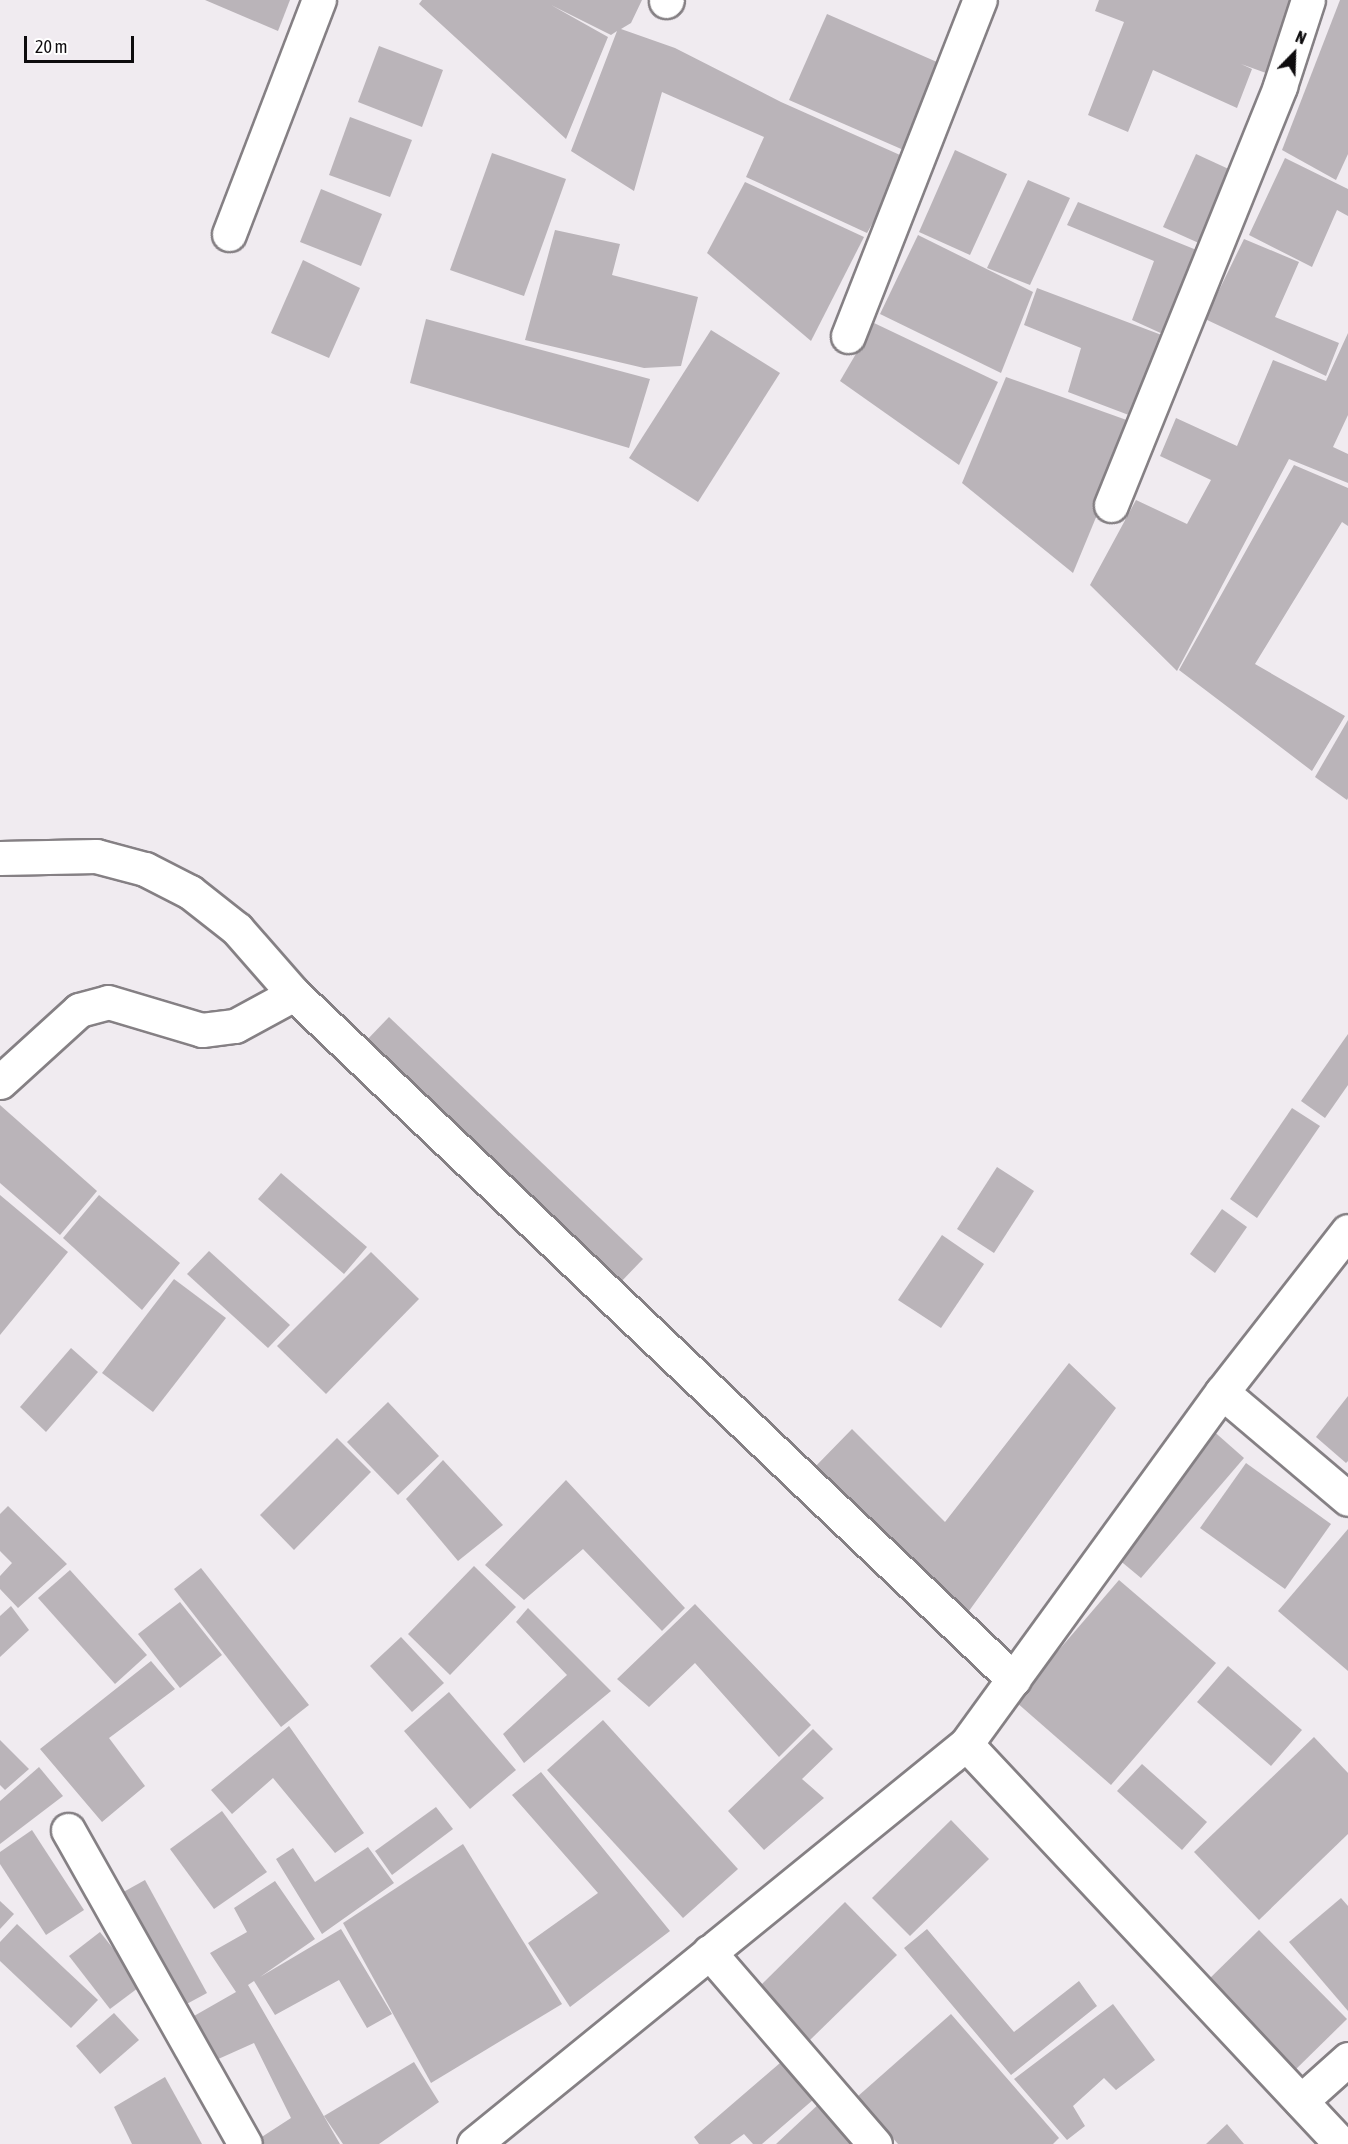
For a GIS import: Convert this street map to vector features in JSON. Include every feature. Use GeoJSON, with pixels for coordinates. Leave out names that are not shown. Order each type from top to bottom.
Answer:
{"type":"FeatureCollection","features":[{"type":"Feature","properties":{"kind":"street"},"geometry":{"type":"LineString","coordinates":[[229,234],[320,0]]}},
{"type":"Feature","properties":{"kind":"street"},"geometry":{"type":"LineString","coordinates":[[848,336],[980,0]]}},
{"type":"Feature","properties":{"kind":"street"},"geometry":{"type":"LineString","coordinates":[[1111,505],[1271,108],[1308,0]]}},
{"type":"Feature","properties":{"kind":"street"},"geometry":{"type":"LineString","coordinates":[[0,858],[96,856],[145,868],[190,892],[237,929],[294,994],[1014,1680]]}},
{"type":"Feature","properties":{"kind":"street"},"geometry":{"type":"LineString","coordinates":[[0,1082],[79,1010],[108,1002],[202,1030],[235,1026],[294,994]]}},
{"type":"Feature","properties":{"kind":"street"},"geometry":{"type":"LineString","coordinates":[[474,2144],[966,1744],[1222,1392],[1348,1231]]}},
{"type":"Feature","properties":{"kind":"street"},"geometry":{"type":"LineString","coordinates":[[1222,1392],[1348,1499]]}},
{"type":"Feature","properties":{"kind":"street"},"geometry":{"type":"LineString","coordinates":[[966,1744],[1341,2144]]}},
{"type":"Feature","properties":{"kind":"street"},"geometry":{"type":"LineString","coordinates":[[68,1830],[245,2144]]}},
{"type":"Feature","properties":{"kind":"street"},"geometry":{"type":"LineString","coordinates":[[709,1952],[875,2144]]}},
{"type":"Feature","properties":{"kind":"street"},"geometry":{"type":"LineString","coordinates":[[1301,2101],[1348,2059]]}},
{"type":"Feature","properties":{"kind":"building"},"geometry":{"type":"Polygon","coordinates":[[[205,0],[290,0],[278,31],[205,0]]]}},
{"type":"Feature","properties":{"kind":"building"},"geometry":{"type":"Polygon","coordinates":[[[422,0],[642,0],[631,23],[621,29],[675,48],[781,102],[909,159],[867,233],[746,177],[764,137],[662,92],[634,191],[571,151],[617,31],[611,35],[551,5],[608,37],[566,139],[419,4],[422,0]]]}},
{"type":"Feature","properties":{"kind":"building"},"geometry":{"type":"Polygon","coordinates":[[[1099,0],[1297,0],[1266,73],[1241,64],[1252,69],[1237,108],[1153,70],[1128,132],[1088,115],[1124,22],[1095,11],[1099,0]]]}},
{"type":"Feature","properties":{"kind":"building"},"geometry":{"type":"Polygon","coordinates":[[[1340,0],[1348,0],[1348,154],[1336,180],[1282,150],[1340,0]]]}},
{"type":"Feature","properties":{"kind":"building"},"geometry":{"type":"Polygon","coordinates":[[[827,14],[953,69],[915,155],[789,100],[827,14]]]}},
{"type":"Feature","properties":{"kind":"building"},"geometry":{"type":"Polygon","coordinates":[[[379,46],[443,70],[422,127],[358,102],[379,46]]]}},
{"type":"Feature","properties":{"kind":"building"},"geometry":{"type":"Polygon","coordinates":[[[350,117],[412,140],[390,197],[329,175],[350,117]]]}},
{"type":"Feature","properties":{"kind":"building"},"geometry":{"type":"Polygon","coordinates":[[[955,150],[1007,174],[970,255],[919,232],[955,150]]]}},
{"type":"Feature","properties":{"kind":"building"},"geometry":{"type":"Polygon","coordinates":[[[492,153],[566,179],[524,296],[450,270],[492,153]]]}},
{"type":"Feature","properties":{"kind":"building"},"geometry":{"type":"Polygon","coordinates":[[[1196,154],[1233,171],[1201,244],[1163,227],[1196,154]]]}},
{"type":"Feature","properties":{"kind":"building"},"geometry":{"type":"Polygon","coordinates":[[[1285,158],[1348,189],[1348,216],[1337,210],[1312,267],[1249,235],[1285,158]]]}},
{"type":"Feature","properties":{"kind":"building"},"geometry":{"type":"Polygon","coordinates":[[[1028,180],[1070,198],[1030,285],[987,268],[1028,180]]]}},
{"type":"Feature","properties":{"kind":"building"},"geometry":{"type":"Polygon","coordinates":[[[745,182],[864,237],[811,341],[707,253],[745,182]]]}},
{"type":"Feature","properties":{"kind":"building"},"geometry":{"type":"Polygon","coordinates":[[[321,189],[382,214],[361,266],[300,242],[321,189]]]}},
{"type":"Feature","properties":{"kind":"building"},"geometry":{"type":"Polygon","coordinates":[[[1078,202],[1199,251],[1165,335],[1132,320],[1154,261],[1067,225],[1078,202]]]}},
{"type":"Feature","properties":{"kind":"building"},"geometry":{"type":"Polygon","coordinates":[[[555,230],[620,244],[612,275],[698,297],[681,366],[644,368],[525,340],[555,230]]]}},
{"type":"Feature","properties":{"kind":"building"},"geometry":{"type":"Polygon","coordinates":[[[918,235],[1033,292],[1001,373],[880,314],[918,235]]]}},
{"type":"Feature","properties":{"kind":"building"},"geometry":{"type":"Polygon","coordinates":[[[1244,239],[1299,262],[1275,317],[1339,343],[1326,376],[1205,319],[1244,239]]]}},
{"type":"Feature","properties":{"kind":"building"},"geometry":{"type":"Polygon","coordinates":[[[303,260],[360,288],[329,358],[271,333],[303,260]]]}},
{"type":"Feature","properties":{"kind":"building"},"geometry":{"type":"Polygon","coordinates":[[[1037,288],[1167,337],[1134,417],[1068,392],[1081,348],[1024,325],[1037,288]]]}},
{"type":"Feature","properties":{"kind":"building"},"geometry":{"type":"Polygon","coordinates":[[[426,319],[650,379],[629,448],[410,383],[426,319]]]}},
{"type":"Feature","properties":{"kind":"building"},"geometry":{"type":"Polygon","coordinates":[[[874,323],[998,382],[959,465],[840,381],[874,323]]]}},
{"type":"Feature","properties":{"kind":"building"},"geometry":{"type":"Polygon","coordinates":[[[711,330],[780,373],[698,502],[629,458],[711,330]]]}},
{"type":"Feature","properties":{"kind":"building"},"geometry":{"type":"Polygon","coordinates":[[[1348,333],[1348,415],[1333,447],[1348,454],[1348,483],[1289,459],[1177,671],[1090,585],[1136,500],[1187,524],[1211,480],[1160,456],[1176,418],[1237,446],[1273,360],[1326,381],[1348,333]]]}},
{"type":"Feature","properties":{"kind":"building"},"geometry":{"type":"Polygon","coordinates":[[[1006,377],[1135,423],[1073,573],[962,483],[1006,377]]]}},
{"type":"Feature","properties":{"kind":"building"},"geometry":{"type":"Polygon","coordinates":[[[1294,465],[1348,488],[1348,526],[1342,522],[1255,664],[1345,716],[1312,771],[1179,670],[1294,465]]]}},
{"type":"Feature","properties":{"kind":"building"},"geometry":{"type":"Polygon","coordinates":[[[1348,720],[1348,798],[1347,800],[1315,777],[1348,720]]]}},
{"type":"Feature","properties":{"kind":"building"},"geometry":{"type":"Polygon","coordinates":[[[389,1017],[643,1259],[618,1285],[364,1043],[389,1017]]]}},
{"type":"Feature","properties":{"kind":"building"},"geometry":{"type":"Polygon","coordinates":[[[1348,1034],[1348,1085],[1325,1118],[1301,1101],[1348,1034]]]}},
{"type":"Feature","properties":{"kind":"building"},"geometry":{"type":"Polygon","coordinates":[[[0,1105],[97,1191],[60,1235],[0,1183],[0,1105]]]}},
{"type":"Feature","properties":{"kind":"building"},"geometry":{"type":"Polygon","coordinates":[[[1292,1108],[1320,1126],[1257,1218],[1230,1199],[1292,1108]]]}},
{"type":"Feature","properties":{"kind":"building"},"geometry":{"type":"Polygon","coordinates":[[[997,1167],[1034,1191],[994,1253],[957,1229],[997,1167]]]}},
{"type":"Feature","properties":{"kind":"building"},"geometry":{"type":"Polygon","coordinates":[[[281,1173],[367,1247],[344,1274],[258,1199],[281,1173]]]}},
{"type":"Feature","properties":{"kind":"building"},"geometry":{"type":"Polygon","coordinates":[[[0,1195],[68,1252],[0,1335],[0,1195]]]}},
{"type":"Feature","properties":{"kind":"building"},"geometry":{"type":"Polygon","coordinates":[[[99,1195],[180,1263],[142,1310],[63,1238],[99,1195]]]}},
{"type":"Feature","properties":{"kind":"building"},"geometry":{"type":"Polygon","coordinates":[[[1222,1209],[1247,1227],[1215,1273],[1190,1254],[1222,1209]]]}},
{"type":"Feature","properties":{"kind":"building"},"geometry":{"type":"Polygon","coordinates":[[[942,1235],[984,1264],[941,1328],[898,1300],[942,1235]]]}},
{"type":"Feature","properties":{"kind":"building"},"geometry":{"type":"Polygon","coordinates":[[[209,1251],[290,1325],[268,1348],[187,1274],[209,1251]]]}},
{"type":"Feature","properties":{"kind":"building"},"geometry":{"type":"Polygon","coordinates":[[[371,1252],[419,1299],[326,1394],[277,1346],[371,1252]]]}},
{"type":"Feature","properties":{"kind":"building"},"geometry":{"type":"Polygon","coordinates":[[[174,1279],[226,1318],[153,1412],[102,1373],[174,1279]]]}},
{"type":"Feature","properties":{"kind":"building"},"geometry":{"type":"Polygon","coordinates":[[[71,1348],[98,1372],[46,1432],[20,1407],[71,1348]]]}},
{"type":"Feature","properties":{"kind":"building"},"geometry":{"type":"Polygon","coordinates":[[[1069,1363],[1116,1408],[961,1622],[813,1469],[852,1429],[945,1522],[1069,1363]]]}},
{"type":"Feature","properties":{"kind":"building"},"geometry":{"type":"Polygon","coordinates":[[[1348,1396],[1348,1461],[1346,1463],[1316,1437],[1348,1396]]]}},
{"type":"Feature","properties":{"kind":"building"},"geometry":{"type":"Polygon","coordinates":[[[388,1402],[439,1456],[398,1495],[347,1442],[388,1402]]]}},
{"type":"Feature","properties":{"kind":"building"},"geometry":{"type":"Polygon","coordinates":[[[1210,1428],[1244,1458],[1141,1578],[1106,1549],[1210,1428]]]}},
{"type":"Feature","properties":{"kind":"building"},"geometry":{"type":"Polygon","coordinates":[[[337,1438],[371,1472],[294,1550],[260,1515],[337,1438]]]}},
{"type":"Feature","properties":{"kind":"building"},"geometry":{"type":"Polygon","coordinates":[[[443,1460],[503,1525],[458,1561],[406,1499],[443,1460]]]}},
{"type":"Feature","properties":{"kind":"building"},"geometry":{"type":"Polygon","coordinates":[[[1246,1463],[1331,1524],[1285,1589],[1200,1528],[1246,1463]]]}},
{"type":"Feature","properties":{"kind":"building"},"geometry":{"type":"Polygon","coordinates":[[[566,1480],[685,1608],[662,1631],[583,1549],[524,1600],[485,1565],[566,1480]]]}},
{"type":"Feature","properties":{"kind":"building"},"geometry":{"type":"Polygon","coordinates":[[[8,1506],[67,1564],[18,1608],[0,1589],[0,1576],[12,1563],[0,1551],[0,1514],[8,1506]]]}},
{"type":"Feature","properties":{"kind":"building"},"geometry":{"type":"Polygon","coordinates":[[[1348,1529],[1348,1671],[1278,1611],[1348,1529]]]}},
{"type":"Feature","properties":{"kind":"building"},"geometry":{"type":"Polygon","coordinates":[[[474,1566],[516,1607],[450,1675],[408,1634],[474,1566]]]}},
{"type":"Feature","properties":{"kind":"building"},"geometry":{"type":"Polygon","coordinates":[[[201,1568],[309,1705],[281,1727],[174,1589],[201,1568]]]}},
{"type":"Feature","properties":{"kind":"building"},"geometry":{"type":"Polygon","coordinates":[[[70,1570],[147,1655],[115,1684],[38,1598],[70,1570]]]}},
{"type":"Feature","properties":{"kind":"building"},"geometry":{"type":"Polygon","coordinates":[[[1119,1580],[1216,1663],[1111,1785],[1015,1701],[1119,1580]]]}},
{"type":"Feature","properties":{"kind":"building"},"geometry":{"type":"Polygon","coordinates":[[[180,1602],[222,1655],[180,1688],[138,1634],[180,1602]]]}},
{"type":"Feature","properties":{"kind":"building"},"geometry":{"type":"Polygon","coordinates":[[[695,1604],[811,1725],[779,1757],[695,1663],[649,1707],[617,1679],[695,1604]]]}},
{"type":"Feature","properties":{"kind":"building"},"geometry":{"type":"Polygon","coordinates":[[[11,1606],[29,1630],[0,1657],[0,1616],[11,1606]]]}},
{"type":"Feature","properties":{"kind":"building"},"geometry":{"type":"Polygon","coordinates":[[[528,1608],[611,1691],[524,1763],[503,1734],[567,1675],[516,1622],[528,1608]]]}},
{"type":"Feature","properties":{"kind":"building"},"geometry":{"type":"Polygon","coordinates":[[[401,1637],[444,1683],[412,1712],[370,1666],[401,1637]]]}},
{"type":"Feature","properties":{"kind":"building"},"geometry":{"type":"Polygon","coordinates":[[[151,1661],[175,1689],[109,1738],[145,1786],[102,1822],[40,1749],[151,1661]]]}},
{"type":"Feature","properties":{"kind":"building"},"geometry":{"type":"Polygon","coordinates":[[[1228,1666],[1302,1730],[1271,1766],[1197,1702],[1228,1666]]]}},
{"type":"Feature","properties":{"kind":"building"},"geometry":{"type":"Polygon","coordinates":[[[449,1692],[516,1770],[470,1809],[404,1731],[449,1692]]]}},
{"type":"Feature","properties":{"kind":"building"},"geometry":{"type":"Polygon","coordinates":[[[603,1720],[738,1869],[683,1918],[547,1770],[603,1720]]]}},
{"type":"Feature","properties":{"kind":"building"},"geometry":{"type":"Polygon","coordinates":[[[289,1726],[364,1833],[335,1853],[273,1778],[232,1814],[211,1790],[289,1726]]]}},
{"type":"Feature","properties":{"kind":"building"},"geometry":{"type":"Polygon","coordinates":[[[813,1729],[833,1749],[802,1779],[824,1798],[764,1850],[728,1811],[813,1729]]]}},
{"type":"Feature","properties":{"kind":"building"},"geometry":{"type":"Polygon","coordinates":[[[1314,1737],[1348,1773],[1348,1834],[1259,1920],[1194,1852],[1314,1737]]]}},
{"type":"Feature","properties":{"kind":"building"},"geometry":{"type":"Polygon","coordinates":[[[0,1740],[29,1769],[5,1790],[0,1785],[0,1740]]]}},
{"type":"Feature","properties":{"kind":"building"},"geometry":{"type":"Polygon","coordinates":[[[1142,1764],[1207,1822],[1182,1850],[1117,1791],[1142,1764]]]}},
{"type":"Feature","properties":{"kind":"building"},"geometry":{"type":"Polygon","coordinates":[[[39,1767],[63,1796],[0,1844],[0,1801],[39,1767]]]}},
{"type":"Feature","properties":{"kind":"building"},"geometry":{"type":"Polygon","coordinates":[[[541,1772],[670,1931],[570,2007],[528,1943],[598,1893],[512,1795],[541,1772]]]}},
{"type":"Feature","properties":{"kind":"building"},"geometry":{"type":"Polygon","coordinates":[[[436,1807],[453,1829],[392,1875],[375,1851],[436,1807]]]}},
{"type":"Feature","properties":{"kind":"building"},"geometry":{"type":"Polygon","coordinates":[[[222,1811],[267,1872],[214,1909],[170,1849],[222,1811]]]}},
{"type":"Feature","properties":{"kind":"building"},"geometry":{"type":"Polygon","coordinates":[[[951,1820],[989,1859],[910,1936],[872,1898],[951,1820]]]}},
{"type":"Feature","properties":{"kind":"building"},"geometry":{"type":"Polygon","coordinates":[[[32,1830],[84,1910],[46,1935],[0,1864],[0,1852],[32,1830]]]}},
{"type":"Feature","properties":{"kind":"building"},"geometry":{"type":"Polygon","coordinates":[[[463,1844],[562,2004],[431,2083],[343,1923],[463,1844]]]}},
{"type":"Feature","properties":{"kind":"building"},"geometry":{"type":"Polygon","coordinates":[[[368,1847],[394,1883],[322,1934],[276,1859],[293,1848],[315,1882],[368,1847]]]}},
{"type":"Feature","properties":{"kind":"building"},"geometry":{"type":"Polygon","coordinates":[[[145,1880],[207,1993],[170,2013],[109,1900],[145,1880]]]}},
{"type":"Feature","properties":{"kind":"building"},"geometry":{"type":"Polygon","coordinates":[[[275,1881],[315,1939],[260,1977],[341,1929],[392,2014],[367,2028],[339,1980],[275,2015],[254,1981],[248,1985],[340,2144],[251,2144],[291,2118],[254,2043],[196,2069],[173,2028],[236,1992],[210,1953],[247,1932],[234,1908],[275,1881]]]}},
{"type":"Feature","properties":{"kind":"building"},"geometry":{"type":"Polygon","coordinates":[[[1341,1898],[1348,1906],[1348,2011],[1289,1942],[1341,1898]]]}},
{"type":"Feature","properties":{"kind":"building"},"geometry":{"type":"Polygon","coordinates":[[[0,1901],[14,1914],[0,1929],[0,1901]]]}},
{"type":"Feature","properties":{"kind":"building"},"geometry":{"type":"Polygon","coordinates":[[[845,1902],[897,1955],[810,2040],[758,1988],[845,1902]]]}},
{"type":"Feature","properties":{"kind":"building"},"geometry":{"type":"Polygon","coordinates":[[[17,1924],[98,2000],[71,2028],[0,1961],[0,1942],[17,1924]]]}},
{"type":"Feature","properties":{"kind":"building"},"geometry":{"type":"Polygon","coordinates":[[[927,1929],[1014,2032],[1079,1981],[1097,2006],[1011,2075],[904,1948],[927,1929]]]}},
{"type":"Feature","properties":{"kind":"building"},"geometry":{"type":"Polygon","coordinates":[[[1259,1930],[1347,2019],[1291,2074],[1203,1985],[1259,1930]]]}},
{"type":"Feature","properties":{"kind":"building"},"geometry":{"type":"Polygon","coordinates":[[[100,1932],[142,1985],[110,2009],[69,1956],[100,1932]]]}},
{"type":"Feature","properties":{"kind":"building"},"geometry":{"type":"Polygon","coordinates":[[[1113,2004],[1155,2060],[1116,2090],[1104,2078],[1073,2106],[1085,2126],[1067,2140],[1014,2079],[1113,2004]]]}},
{"type":"Feature","properties":{"kind":"building"},"geometry":{"type":"Polygon","coordinates":[[[114,2013],[139,2040],[100,2074],[76,2046],[114,2013]]]}},
{"type":"Feature","properties":{"kind":"building"},"geometry":{"type":"Polygon","coordinates":[[[951,2014],[1059,2138],[1053,2144],[898,2144],[857,2097],[951,2014]]]}},
{"type":"Feature","properties":{"kind":"building"},"geometry":{"type":"Polygon","coordinates":[[[414,2062],[439,2102],[379,2144],[343,2144],[324,2116],[414,2062]]]}},
{"type":"Feature","properties":{"kind":"building"},"geometry":{"type":"Polygon","coordinates":[[[780,2063],[814,2099],[762,2144],[753,2144],[744,2134],[730,2144],[699,2144],[694,2137],[780,2063]]]}},
{"type":"Feature","properties":{"kind":"building"},"geometry":{"type":"Polygon","coordinates":[[[165,2077],[202,2144],[132,2144],[114,2107],[165,2077]]]}},
{"type":"Feature","properties":{"kind":"building"},"geometry":{"type":"Polygon","coordinates":[[[821,2102],[853,2144],[776,2144],[821,2102]]]}},
{"type":"Feature","properties":{"kind":"building"},"geometry":{"type":"Polygon","coordinates":[[[1227,2124],[1244,2144],[1206,2144],[1227,2124]]]}}]}
